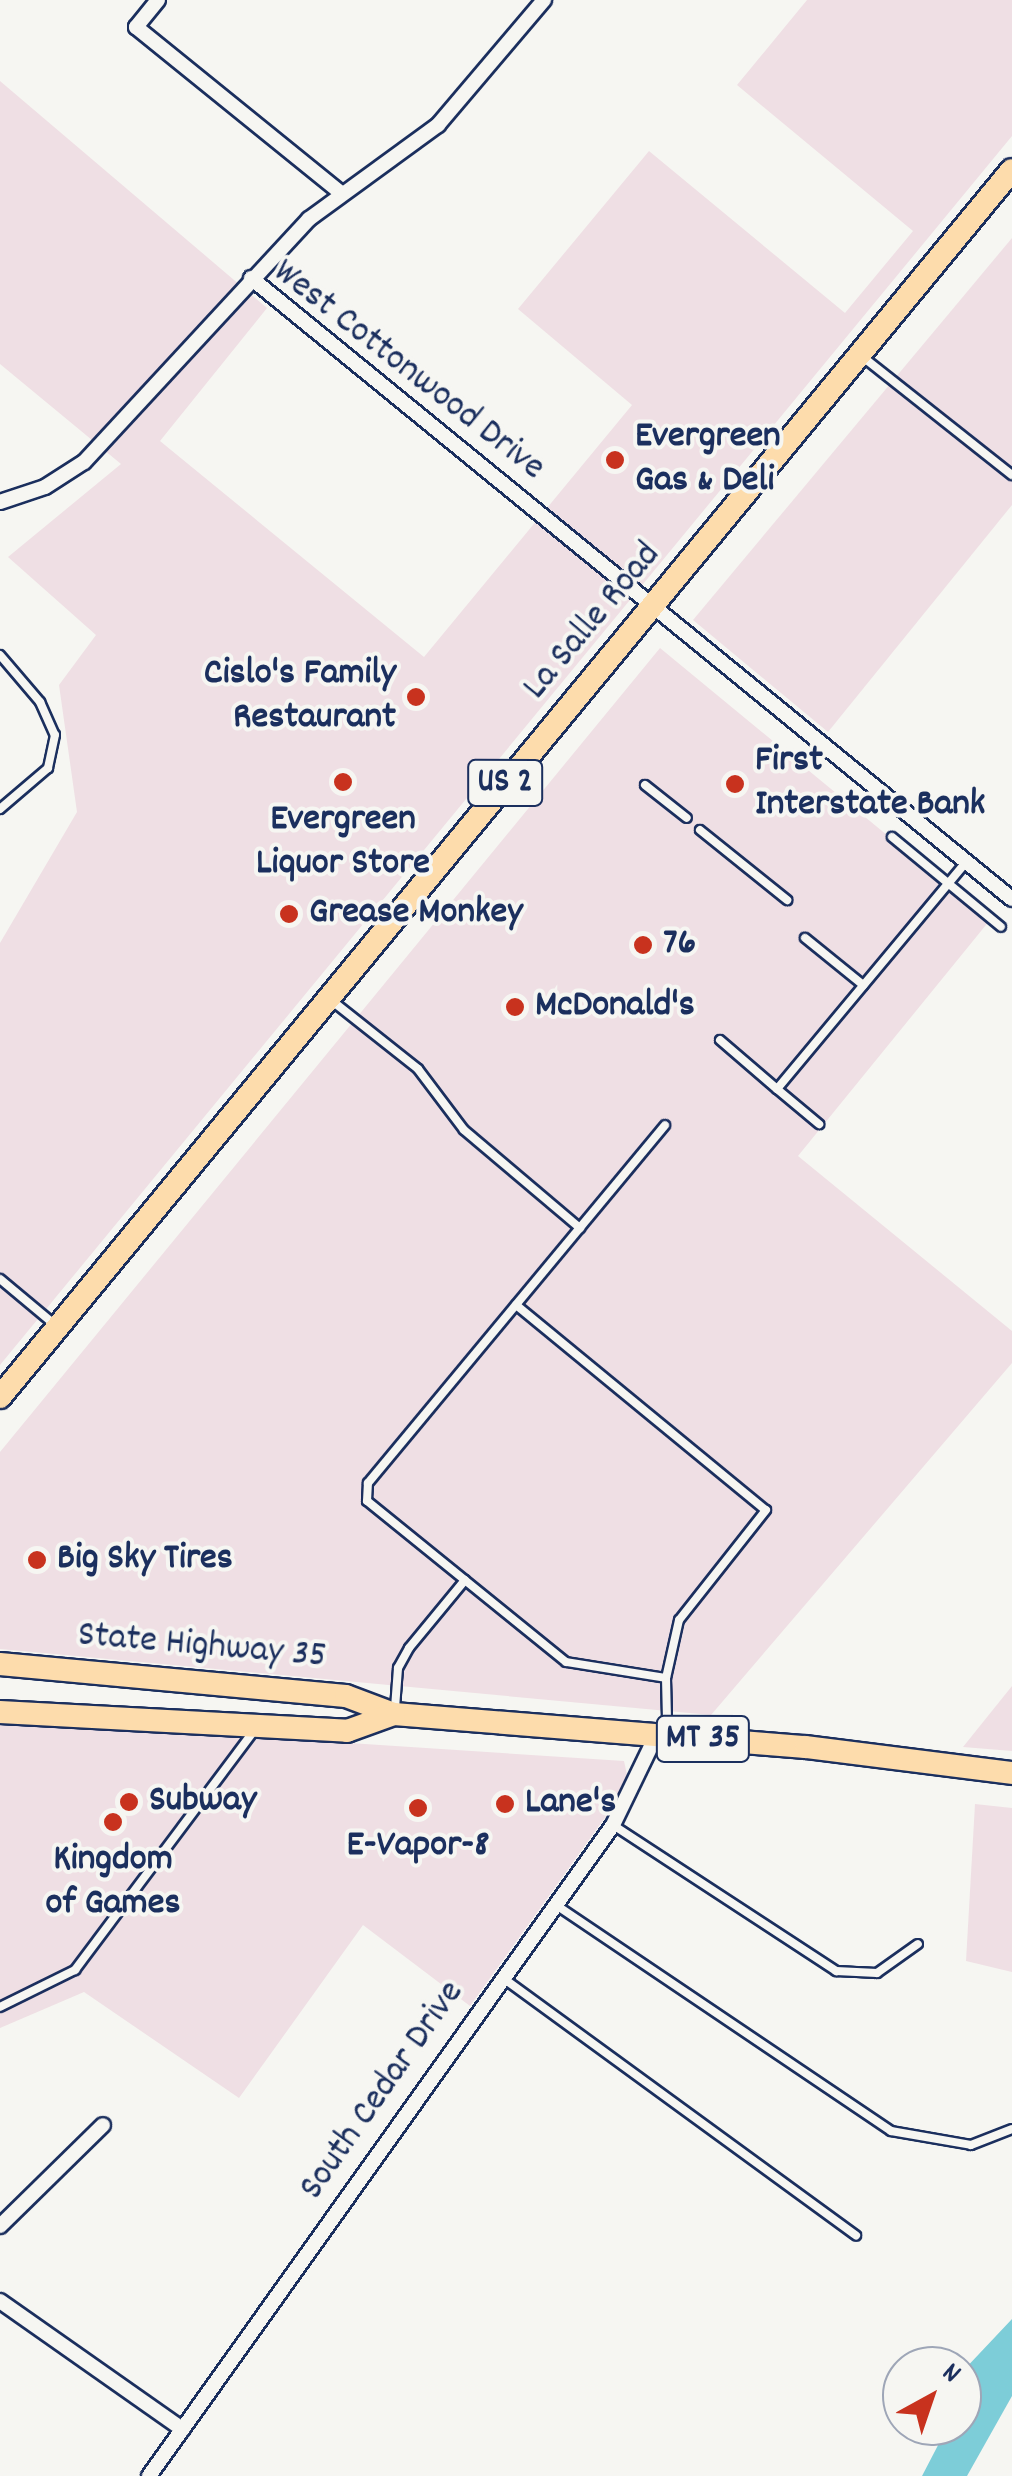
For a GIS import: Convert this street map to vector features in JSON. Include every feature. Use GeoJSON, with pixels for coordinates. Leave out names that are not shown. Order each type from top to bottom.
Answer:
{"type":"FeatureCollection","features":[{"type":"Feature","properties":{"kind":"main road","name":"La Salle Road"},"geometry":{"type":"LineString","coordinates":[[0,1397],[1012,170]]}},
{"type":"Feature","properties":{"kind":"main road","name":"State Highway 35"},"geometry":{"type":"LineString","coordinates":[[0,1664],[346,1696],[394,1714],[1012,1773]]}},
{"type":"Feature","properties":{"kind":"main road","name":"State Highway 35"},"geometry":{"type":"LineString","coordinates":[[0,1712],[346,1731],[394,1714]]}},
{"type":"Feature","properties":{"kind":"street"},"geometry":{"type":"LineString","coordinates":[[158,0],[136,27],[340,193]]}},
{"type":"Feature","properties":{"kind":"street"},"geometry":{"type":"LineString","coordinates":[[251,278],[340,193],[424,138],[544,0]]}},
{"type":"Feature","properties":{"kind":"street","name":"West Cottonwood Drive"},"geometry":{"type":"LineString","coordinates":[[0,502],[45,488],[84,462],[251,278],[1012,899]]}},
{"type":"Feature","properties":{"kind":"street","name":"South Cedar Drive"},"geometry":{"type":"LineString","coordinates":[[149,2476],[613,1826],[656,1736]]}},
{"type":"Feature","properties":{"kind":"street"},"geometry":{"type":"LineString","coordinates":[[0,2226],[103,2124]]}},
{"type":"Feature","properties":{"kind":"street"},"geometry":{"type":"LineString","coordinates":[[0,2301],[182,2429]]}},
{"type":"Feature","properties":{"kind":"lane"},"geometry":{"type":"LineString","coordinates":[[859,354],[1012,475]]}},
{"type":"Feature","properties":{"kind":"lane"},"geometry":{"type":"LineString","coordinates":[[0,655],[40,702],[55,735],[48,768],[0,808]]}},
{"type":"Feature","properties":{"kind":"lane"},"geometry":{"type":"LineString","coordinates":[[645,785],[686,818]]}},
{"type":"Feature","properties":{"kind":"lane"},"geometry":{"type":"LineString","coordinates":[[700,830],[787,900]]}},
{"type":"Feature","properties":{"kind":"lane"},"geometry":{"type":"LineString","coordinates":[[892,837],[1001,927]]}},
{"type":"Feature","properties":{"kind":"lane"},"geometry":{"type":"LineString","coordinates":[[778,1088],[966,862]]}},
{"type":"Feature","properties":{"kind":"lane"},"geometry":{"type":"LineString","coordinates":[[805,938],[863,985]]}},
{"type":"Feature","properties":{"kind":"lane"},"geometry":{"type":"LineString","coordinates":[[328,997],[418,1069],[464,1130],[580,1228]]}},
{"type":"Feature","properties":{"kind":"lane"},"geometry":{"type":"LineString","coordinates":[[720,1040],[819,1124]]}},
{"type":"Feature","properties":{"kind":"lane"},"geometry":{"type":"LineString","coordinates":[[666,1125],[368,1484],[367,1502],[566,1662],[666,1678]]}},
{"type":"Feature","properties":{"kind":"lane"},"geometry":{"type":"LineString","coordinates":[[0,1279],[58,1326]]}},
{"type":"Feature","properties":{"kind":"lane"},"geometry":{"type":"LineString","coordinates":[[516,1305],[766,1510],[680,1620],[666,1678],[667,1718],[656,1736]]}},
{"type":"Feature","properties":{"kind":"lane"},"geometry":{"type":"LineString","coordinates":[[394,1714],[398,1668],[409,1648],[464,1580]]}},
{"type":"Feature","properties":{"kind":"lane"},"geometry":{"type":"LineString","coordinates":[[0,2006],[75,1970],[256,1727]]}},
{"type":"Feature","properties":{"kind":"lane"},"geometry":{"type":"LineString","coordinates":[[613,1826],[836,1971],[876,1973],[918,1944]]}},
{"type":"Feature","properties":{"kind":"lane"},"geometry":{"type":"LineString","coordinates":[[556,1905],[891,2131],[970,2144],[1012,2129]]}},
{"type":"Feature","properties":{"kind":"lane"},"geometry":{"type":"LineString","coordinates":[[503,1978],[856,2235]]}},
{"type":"Feature","properties":{"kind":"shaded area"},"geometry":{"type":"Polygon","coordinates":[[[807,0],[1012,0],[1012,136],[0,1365],[0,943],[77,812],[59,685],[96,635],[8,557],[121,464],[0,364],[0,81],[267,308],[160,441],[424,657],[632,405],[518,309],[649,151],[845,313],[913,231],[737,85],[807,0]]]}},
{"type":"Feature","properties":{"kind":"shaded area"},"geometry":{"type":"Polygon","coordinates":[[[1012,238],[1012,505],[828,732],[693,620],[1012,238]]]}},
{"type":"Feature","properties":{"kind":"shaded area"},"geometry":{"type":"Polygon","coordinates":[[[660,648],[990,920],[798,1156],[1012,1331],[1012,1363],[711,1715],[0,1649],[0,1452],[660,648]]]}},
{"type":"Feature","properties":{"kind":"shaded area"},"geometry":{"type":"Polygon","coordinates":[[[1012,1686],[1012,1751],[963,1747],[1012,1686]]]}},
{"type":"Feature","properties":{"kind":"shaded area"},"geometry":{"type":"Polygon","coordinates":[[[0,1720],[624,1761],[629,1784],[470,2006],[363,1925],[239,2098],[84,1992],[0,2028],[0,1720]]]}},
{"type":"Feature","properties":{"kind":"shaded area"},"geometry":{"type":"Polygon","coordinates":[[[975,1804],[1012,1808],[1012,1972],[966,1961],[975,1804]]]}},
{"type":"Feature","properties":{"kind":"water"},"geometry":{"type":"Polygon","coordinates":[[[1012,2319],[1012,2396],[967,2476],[922,2476],[938,2446],[982,2446],[982,2351],[1012,2319]]]}},
{"type":"Feature","properties":{"kind":"place","name":"Evergreen Gas & Deli"},"geometry":{"type":"Point","coordinates":[615,460]}},
{"type":"Feature","properties":{"kind":"place","name":"Cislo's Family Restaurant"},"geometry":{"type":"Point","coordinates":[416,697]}},
{"type":"Feature","properties":{"kind":"place","name":"Evergreen Liquor Store"},"geometry":{"type":"Point","coordinates":[343,782]}},
{"type":"Feature","properties":{"kind":"place","name":"First Interstate Bank"},"geometry":{"type":"Point","coordinates":[735,784]}},
{"type":"Feature","properties":{"kind":"place","name":"Grease Monkey"},"geometry":{"type":"Point","coordinates":[289,914]}},
{"type":"Feature","properties":{"kind":"place","name":"76"},"geometry":{"type":"Point","coordinates":[643,945]}},
{"type":"Feature","properties":{"kind":"place","name":"McDonald's"},"geometry":{"type":"Point","coordinates":[515,1007]}},
{"type":"Feature","properties":{"kind":"place","name":"Big Sky Tires"},"geometry":{"type":"Point","coordinates":[37,1560]}},
{"type":"Feature","properties":{"kind":"place","name":"Subway"},"geometry":{"type":"Point","coordinates":[129,1802]}},
{"type":"Feature","properties":{"kind":"place","name":"Lane's"},"geometry":{"type":"Point","coordinates":[505,1804]}},
{"type":"Feature","properties":{"kind":"place","name":"E-Vapor-8"},"geometry":{"type":"Point","coordinates":[418,1808]}},
{"type":"Feature","properties":{"kind":"place","name":"Kingdom of Games"},"geometry":{"type":"Point","coordinates":[113,1822]}}]}
